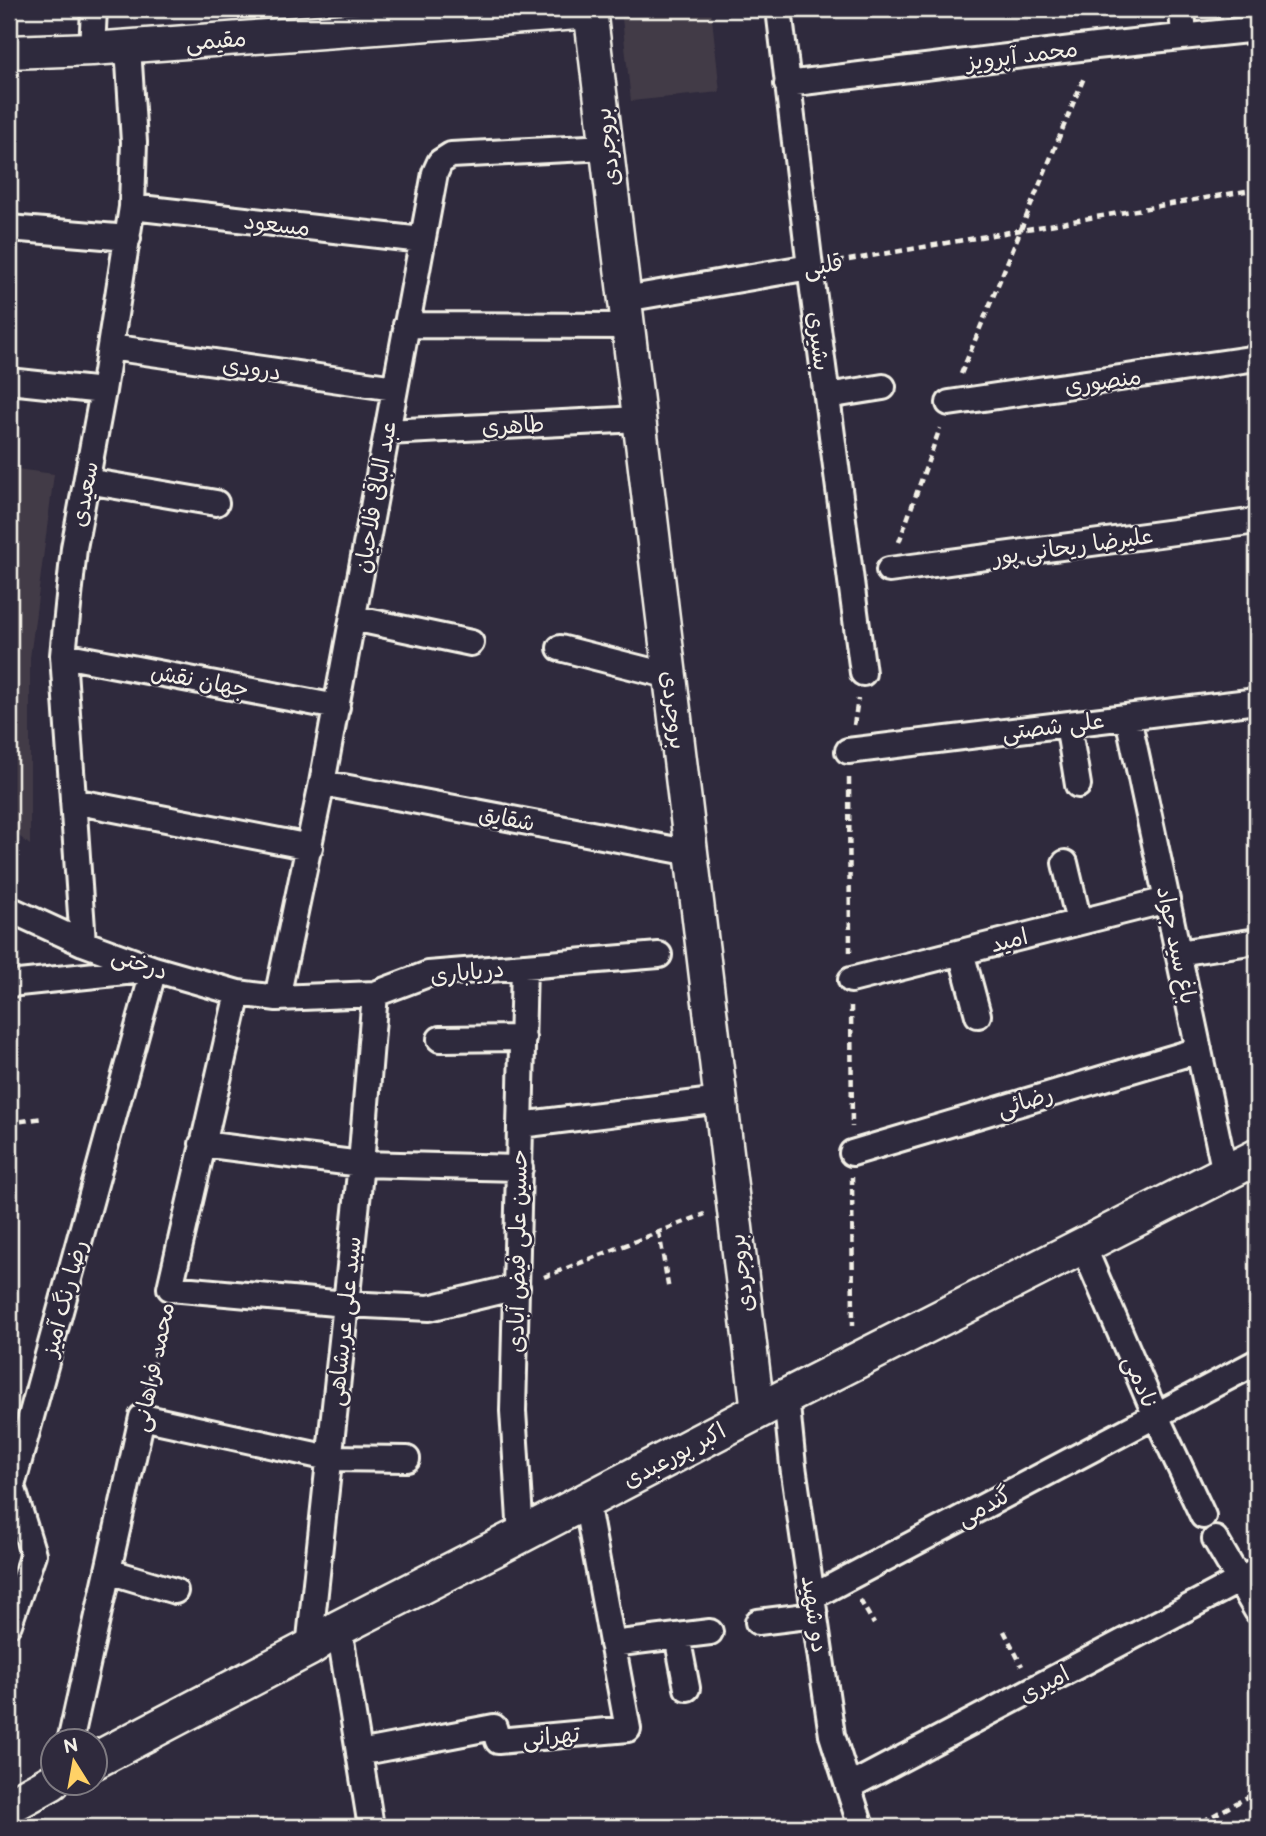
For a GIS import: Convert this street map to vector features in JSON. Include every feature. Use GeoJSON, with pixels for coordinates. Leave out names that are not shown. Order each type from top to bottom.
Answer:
{"type":"FeatureCollection","features":[{"type":"Feature","properties":{"kind":"main road","name":"اکبر پورعبدی"},"geometry":{"type":"LineString","coordinates":[[108,1753],[309,1648],[339,1628],[772,1403],[1257,1157]]}},
{"type":"Feature","properties":{"kind":"main road"},"geometry":{"type":"LineString","coordinates":[[9,1806],[38,1790]]}},
{"type":"Feature","properties":{"kind":"street"},"geometry":{"type":"LineString","coordinates":[[92,50],[94,9]]}},
{"type":"Feature","properties":{"kind":"street","name":"بشیری"},"geometry":{"type":"LineString","coordinates":[[779,9],[863,673]]}},
{"type":"Feature","properties":{"kind":"street"},"geometry":{"type":"LineString","coordinates":[[1182,9],[1185,36]]}},
{"type":"Feature","properties":{"kind":"street","name":"مقیمی"},"geometry":{"type":"LineString","coordinates":[[9,52],[92,50],[590,10]]}},
{"type":"Feature","properties":{"kind":"street","name":"بروجردی"},"geometry":{"type":"LineString","coordinates":[[590,10],[733,1203],[772,1403]]}},
{"type":"Feature","properties":{"kind":"street","name":"محمد آپرویز"},"geometry":{"type":"LineString","coordinates":[[787,84],[1257,29]]}},
{"type":"Feature","properties":{"kind":"street","name":"سعیدی"},"geometry":{"type":"LineString","coordinates":[[83,943],[63,655],[74,548],[88,481],[132,207],[134,142],[128,47]]}},
{"type":"Feature","properties":{"kind":"street","name":"عبد الباقی فلاحیان"},"geometry":{"type":"LineString","coordinates":[[277,998],[337,707],[435,173],[440,162],[451,155],[607,147]]}},
{"type":"Feature","properties":{"kind":"street","name":"مسعود"},"geometry":{"type":"LineString","coordinates":[[132,207],[422,240]]}},
{"type":"Feature","properties":{"kind":"street"},"geometry":{"type":"LineString","coordinates":[[9,228],[128,238]]}},
{"type":"Feature","properties":{"kind":"street","name":"قلبی"},"geometry":{"type":"LineString","coordinates":[[406,325],[626,312],[810,267]]}},
{"type":"Feature","properties":{"kind":"street","name":"درودی"},"geometry":{"type":"LineString","coordinates":[[110,347],[395,388]]}},
{"type":"Feature","properties":{"kind":"street","name":"منصوری"},"geometry":{"type":"LineString","coordinates":[[948,403],[1257,358]]}},
{"type":"Feature","properties":{"kind":"street"},"geometry":{"type":"LineString","coordinates":[[9,381],[103,391]]}},
{"type":"Feature","properties":{"kind":"street"},"geometry":{"type":"LineString","coordinates":[[827,396],[883,387]]}},
{"type":"Feature","properties":{"kind":"street","name":"طاهری"},"geometry":{"type":"LineString","coordinates":[[387,432],[639,419]]}},
{"type":"Feature","properties":{"kind":"street"},"geometry":{"type":"LineString","coordinates":[[88,481],[216,503]]}},
{"type":"Feature","properties":{"kind":"street","name":"علیرضا ریحانی پور"},"geometry":{"type":"LineString","coordinates":[[889,570],[1257,521]]}},
{"type":"Feature","properties":{"kind":"street"},"geometry":{"type":"LineString","coordinates":[[353,618],[471,643]]}},
{"type":"Feature","properties":{"kind":"street"},"geometry":{"type":"LineString","coordinates":[[560,649],[670,676]]}},
{"type":"Feature","properties":{"kind":"street","name":"جهان نقش"},"geometry":{"type":"LineString","coordinates":[[63,655],[337,707]]}},
{"type":"Feature","properties":{"kind":"street","name":"علی شصتی"},"geometry":{"type":"LineString","coordinates":[[848,751],[1257,701]]}},
{"type":"Feature","properties":{"kind":"street","name":"باغ سید جواد"},"geometry":{"type":"LineString","coordinates":[[1128,717],[1225,1174]]}},
{"type":"Feature","properties":{"kind":"street"},"geometry":{"type":"LineString","coordinates":[[1069,724],[1078,785]]}},
{"type":"Feature","properties":{"kind":"street","name":"شقایق"},"geometry":{"type":"LineString","coordinates":[[322,783],[692,853]]}},
{"type":"Feature","properties":{"kind":"street"},"geometry":{"type":"LineString","coordinates":[[73,801],[310,847]]}},
{"type":"Feature","properties":{"kind":"street"},"geometry":{"type":"LineString","coordinates":[[1065,863],[1079,922]]}},
{"type":"Feature","properties":{"kind":"street","name":"امید"},"geometry":{"type":"LineString","coordinates":[[851,980],[1167,900]]}},
{"type":"Feature","properties":{"kind":"street","name":"درختی"},"geometry":{"type":"LineString","coordinates":[[9,909],[83,943],[154,969],[237,993],[277,998]]}},
{"type":"Feature","properties":{"kind":"street"},"geometry":{"type":"LineString","coordinates":[[1178,953],[1257,941]]}},
{"type":"Feature","properties":{"kind":"street"},"geometry":{"type":"LineString","coordinates":[[961,952],[978,1015]]}},
{"type":"Feature","properties":{"kind":"street","name":"دریاباری"},"geometry":{"type":"LineString","coordinates":[[277,998],[376,994],[428,974],[659,955]]}},
{"type":"Feature","properties":{"kind":"street","name":"حسین علی فیض آبادی"},"geometry":{"type":"LineString","coordinates":[[521,1535],[513,1411],[524,966]]}},
{"type":"Feature","properties":{"kind":"street"},"geometry":{"type":"LineString","coordinates":[[9,984],[154,969]]}},
{"type":"Feature","properties":{"kind":"street","name":"رضا رنگ آمیز"},"geometry":{"type":"LineString","coordinates":[[33,1554],[12,1486],[154,969]]}},
{"type":"Feature","properties":{"kind":"street","name":"محمد فراهانی"},"geometry":{"type":"LineString","coordinates":[[170,1288],[237,993]]}},
{"type":"Feature","properties":{"kind":"street","name":"سید علی عربشاهی"},"geometry":{"type":"LineString","coordinates":[[309,1648],[361,1164],[376,994]]}},
{"type":"Feature","properties":{"kind":"street"},"geometry":{"type":"LineString","coordinates":[[440,1039],[523,1038]]}},
{"type":"Feature","properties":{"kind":"street","name":"رضائی"},"geometry":{"type":"LineString","coordinates":[[852,1153],[1199,1050]]}},
{"type":"Feature","properties":{"kind":"street"},"geometry":{"type":"LineString","coordinates":[[520,1125],[721,1100]]}},
{"type":"Feature","properties":{"kind":"street"},"geometry":{"type":"LineString","coordinates":[[202,1144],[361,1164],[520,1168]]}},
{"type":"Feature","properties":{"kind":"street","name":"نادمی"},"geometry":{"type":"LineString","coordinates":[[1083,1246],[1156,1416],[1203,1516]]}},
{"type":"Feature","properties":{"kind":"street"},"geometry":{"type":"LineString","coordinates":[[170,1288],[346,1304],[429,1308],[517,1287]]}},
{"type":"Feature","properties":{"kind":"street","name":"گندمی"},"geometry":{"type":"LineString","coordinates":[[814,1606],[1257,1362]]}},
{"type":"Feature","properties":{"kind":"street","name":"دو شهید"},"geometry":{"type":"LineString","coordinates":[[772,1403],[793,1466],[832,1735],[861,1827]]}},
{"type":"Feature","properties":{"kind":"street"},"geometry":{"type":"LineString","coordinates":[[142,1417],[329,1458],[407,1459]]}},
{"type":"Feature","properties":{"kind":"street","name":"محمد فراهانی"},"geometry":{"type":"LineString","coordinates":[[73,1728],[142,1417]]}},
{"type":"Feature","properties":{"kind":"street","name":"تهرانی"},"geometry":{"type":"LineString","coordinates":[[359,1753],[494,1727],[498,1741],[628,1729],[586,1501]]}},
{"type":"Feature","properties":{"kind":"street"},"geometry":{"type":"LineString","coordinates":[[1215,1539],[1248,1576],[1257,1611]]}},
{"type":"Feature","properties":{"kind":"street"},"geometry":{"type":"LineString","coordinates":[[9,1564],[33,1554]]}},
{"type":"Feature","properties":{"kind":"street"},"geometry":{"type":"LineString","coordinates":[[9,1624],[33,1554]]}},
{"type":"Feature","properties":{"kind":"street"},"geometry":{"type":"LineString","coordinates":[[108,1571],[175,1591]]}},
{"type":"Feature","properties":{"kind":"street","name":"امیری"},"geometry":{"type":"LineString","coordinates":[[849,1787],[1248,1576]]}},
{"type":"Feature","properties":{"kind":"street"},"geometry":{"type":"LineString","coordinates":[[758,1622],[814,1606]]}},
{"type":"Feature","properties":{"kind":"street"},"geometry":{"type":"LineString","coordinates":[[339,1628],[371,1827]]}},
{"type":"Feature","properties":{"kind":"street"},"geometry":{"type":"LineString","coordinates":[[612,1644],[710,1632]]}},
{"type":"Feature","properties":{"kind":"street"},"geometry":{"type":"LineString","coordinates":[[677,1636],[687,1688]]}},
{"type":"Feature","properties":{"kind":"path"},"geometry":{"type":"LineString","coordinates":[[889,570],[948,403],[1096,46]]}},
{"type":"Feature","properties":{"kind":"path","name":"قلبی"},"geometry":{"type":"LineString","coordinates":[[810,267],[1257,189]]}},
{"type":"Feature","properties":{"kind":"path"},"geometry":{"type":"LineString","coordinates":[[853,1362],[848,751],[863,673]]}},
{"type":"Feature","properties":{"kind":"path"},"geometry":{"type":"LineString","coordinates":[[9,1123],[43,1118]]}},
{"type":"Feature","properties":{"kind":"path"},"geometry":{"type":"LineString","coordinates":[[517,1287],[733,1203]]}},
{"type":"Feature","properties":{"kind":"path"},"geometry":{"type":"LineString","coordinates":[[659,1232],[669,1290]]}},
{"type":"Feature","properties":{"kind":"path","name":"محمد فراهانی"},"geometry":{"type":"LineString","coordinates":[[142,1417],[170,1288]]}},
{"type":"Feature","properties":{"kind":"path"},"geometry":{"type":"LineString","coordinates":[[1004,1631],[1034,1689]]}},
{"type":"Feature","properties":{"kind":"path"},"geometry":{"type":"LineString","coordinates":[[1192,1827],[1257,1792]]}},
{"type":"Feature","properties":{"kind":"shaded area"},"geometry":{"type":"Polygon","coordinates":[[[621,9],[711,9],[720,92],[631,101],[621,9]]]}},
{"type":"Feature","properties":{"kind":"shaded area"},"geometry":{"type":"Polygon","coordinates":[[[9,468],[54,474],[30,658],[30,845],[9,828],[9,468]]]}}]}
